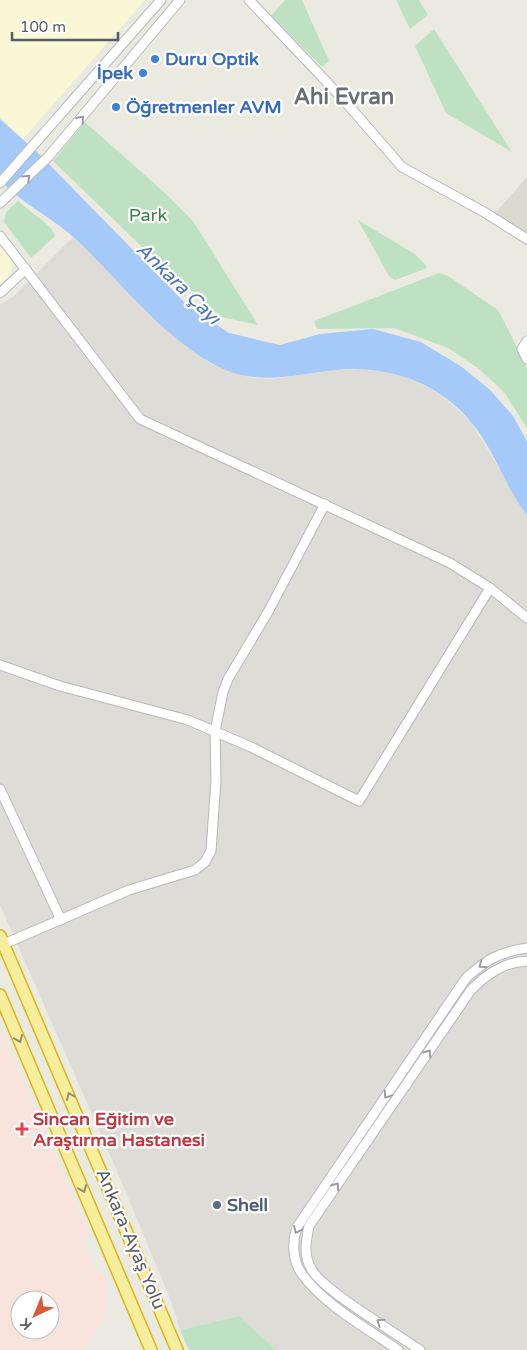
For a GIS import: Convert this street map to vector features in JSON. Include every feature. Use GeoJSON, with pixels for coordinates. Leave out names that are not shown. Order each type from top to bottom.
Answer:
{"type":"FeatureCollection","features":[{"type":"Feature","properties":{"kind":"highway","name":"Ankara-Ayaş Yolu"},"geometry":{"type":"LineString","coordinates":[[2,940],[177,1350]]}},
{"type":"Feature","properties":{"kind":"highway","name":"Ankara-Ayaş Yolu"},"geometry":{"type":"LineString","coordinates":[[0,995],[151,1350]]}},
{"type":"Feature","properties":{"kind":"street"},"geometry":{"type":"LineString","coordinates":[[0,183],[161,0]]}},
{"type":"Feature","properties":{"kind":"street"},"geometry":{"type":"LineString","coordinates":[[0,209],[3,201],[49,156],[180,0]]}},
{"type":"Feature","properties":{"kind":"street"},"geometry":{"type":"LineString","coordinates":[[249,0],[342,98],[402,167],[484,212],[527,239]]}},
{"type":"Feature","properties":{"kind":"street"},"geometry":{"type":"LineString","coordinates":[[0,235],[140,419],[450,563],[490,588],[527,618]]}},
{"type":"Feature","properties":{"kind":"street"},"geometry":{"type":"LineString","coordinates":[[0,292],[26,269]]}},
{"type":"Feature","properties":{"kind":"street"},"geometry":{"type":"LineString","coordinates":[[527,341],[522,349],[527,359]]}},
{"type":"Feature","properties":{"kind":"street"},"geometry":{"type":"LineString","coordinates":[[2,940],[61,920],[129,890],[195,870],[205,862],[210,851],[216,780],[215,731],[228,680],[268,612],[325,504]]}},
{"type":"Feature","properties":{"kind":"street"},"geometry":{"type":"LineString","coordinates":[[0,665],[60,686],[188,720],[359,800],[490,588]]}},
{"type":"Feature","properties":{"kind":"street"},"geometry":{"type":"LineString","coordinates":[[0,789],[61,920]]}},
{"type":"Feature","properties":{"kind":"street"},"geometry":{"type":"LineString","coordinates":[[398,1350],[323,1297],[301,1274],[295,1259],[293,1238],[297,1227],[466,978],[483,963],[503,952],[527,948]]}},
{"type":"Feature","properties":{"kind":"street"},"geometry":{"type":"LineString","coordinates":[[420,1350],[320,1281],[307,1259],[305,1244],[309,1226],[471,990],[498,968],[527,961]]}},
{"type":"Feature","properties":{"kind":"shaded area"},"geometry":{"type":"Polygon","coordinates":[[[0,0],[145,0],[23,139],[0,117],[0,0]]]}},
{"type":"Feature","properties":{"kind":"shaded area"},"geometry":{"type":"Polygon","coordinates":[[[527,177],[527,233],[495,213],[527,177]]]}},
{"type":"Feature","properties":{"kind":"shaded area"},"geometry":{"type":"Polygon","coordinates":[[[73,237],[185,346],[211,364],[251,378],[273,379],[335,370],[369,369],[402,375],[440,394],[471,422],[527,515],[527,1350],[276,1350],[239,1316],[180,1330],[171,1301],[114,1164],[0,905],[0,304],[13,297],[73,237]]]}},
{"type":"Feature","properties":{"kind":"shaded area"},"geometry":{"type":"Polygon","coordinates":[[[0,246],[13,263],[11,273],[0,284],[0,246]]]}},
{"type":"Feature","properties":{"kind":"shaded area","name":"Sincan Eğitim ve Araştırma Hastanesi"},"geometry":{"type":"Polygon","coordinates":[[[0,1026],[88,1232],[82,1242],[96,1270],[104,1274],[107,1281],[105,1313],[101,1324],[83,1350],[0,1350],[0,1026]]]}},
{"type":"Feature","properties":{"kind":"green space"},"geometry":{"type":"Polygon","coordinates":[[[285,0],[302,0],[329,61],[322,67],[271,16],[285,0]]]}},
{"type":"Feature","properties":{"kind":"green space"},"geometry":{"type":"Polygon","coordinates":[[[396,0],[419,0],[428,15],[410,29],[396,0]]]}},
{"type":"Feature","properties":{"kind":"green space"},"geometry":{"type":"Polygon","coordinates":[[[434,29],[512,152],[446,113],[415,46],[434,29]]]}},
{"type":"Feature","properties":{"kind":"green space","name":"Park"},"geometry":{"type":"Polygon","coordinates":[[[85,122],[165,193],[193,221],[258,325],[221,317],[140,245],[53,161],[85,122]]]}},
{"type":"Feature","properties":{"kind":"green space"},"geometry":{"type":"Polygon","coordinates":[[[18,201],[50,227],[55,236],[31,258],[4,222],[6,212],[18,201]]]}},
{"type":"Feature","properties":{"kind":"green space"},"geometry":{"type":"Polygon","coordinates":[[[358,220],[415,254],[427,266],[425,269],[395,280],[389,276],[358,220]]]}},
{"type":"Feature","properties":{"kind":"green space"},"geometry":{"type":"Polygon","coordinates":[[[439,273],[448,276],[498,310],[527,369],[527,428],[504,392],[479,369],[448,348],[394,328],[317,329],[314,321],[439,273]]]}},
{"type":"Feature","properties":{"kind":"green space"},"geometry":{"type":"Polygon","coordinates":[[[239,1316],[276,1350],[189,1350],[180,1330],[239,1316]]]}},
{"type":"Feature","properties":{"kind":"water"},"geometry":{"type":"Polygon","coordinates":[[[0,119],[41,156],[188,306],[229,333],[280,345],[320,334],[373,329],[421,342],[462,367],[490,390],[513,416],[527,441],[527,515],[486,444],[471,422],[443,396],[426,386],[391,373],[373,370],[335,370],[270,378],[244,376],[209,362],[187,347],[146,311],[71,235],[16,195],[0,180],[0,119]]]}},
{"type":"Feature","properties":{"kind":"place","name":"Duru Optik"},"geometry":{"type":"Point","coordinates":[155,59]}},
{"type":"Feature","properties":{"kind":"place","name":"İpek"},"geometry":{"type":"Point","coordinates":[143,73]}},
{"type":"Feature","properties":{"kind":"place","name":"Öğretmenler AVM"},"geometry":{"type":"Point","coordinates":[116,107]}},
{"type":"Feature","properties":{"kind":"place","name":"Sincan Eğitim ve Araştırma Hastanesi"},"geometry":{"type":"Point","coordinates":[22,1129]}},
{"type":"Feature","properties":{"kind":"place","name":"Shell"},"geometry":{"type":"Point","coordinates":[217,1205]}},
{"type":"Feature","properties":{"kind":"district","name":"Ahi Evran"},"geometry":{"type":"Point","coordinates":[344,96]}},
{"type":"Feature","properties":{"kind":"water label","name":"Ankara Çayı"},"geometry":{"type":"Point","coordinates":[179,283]}}]}
